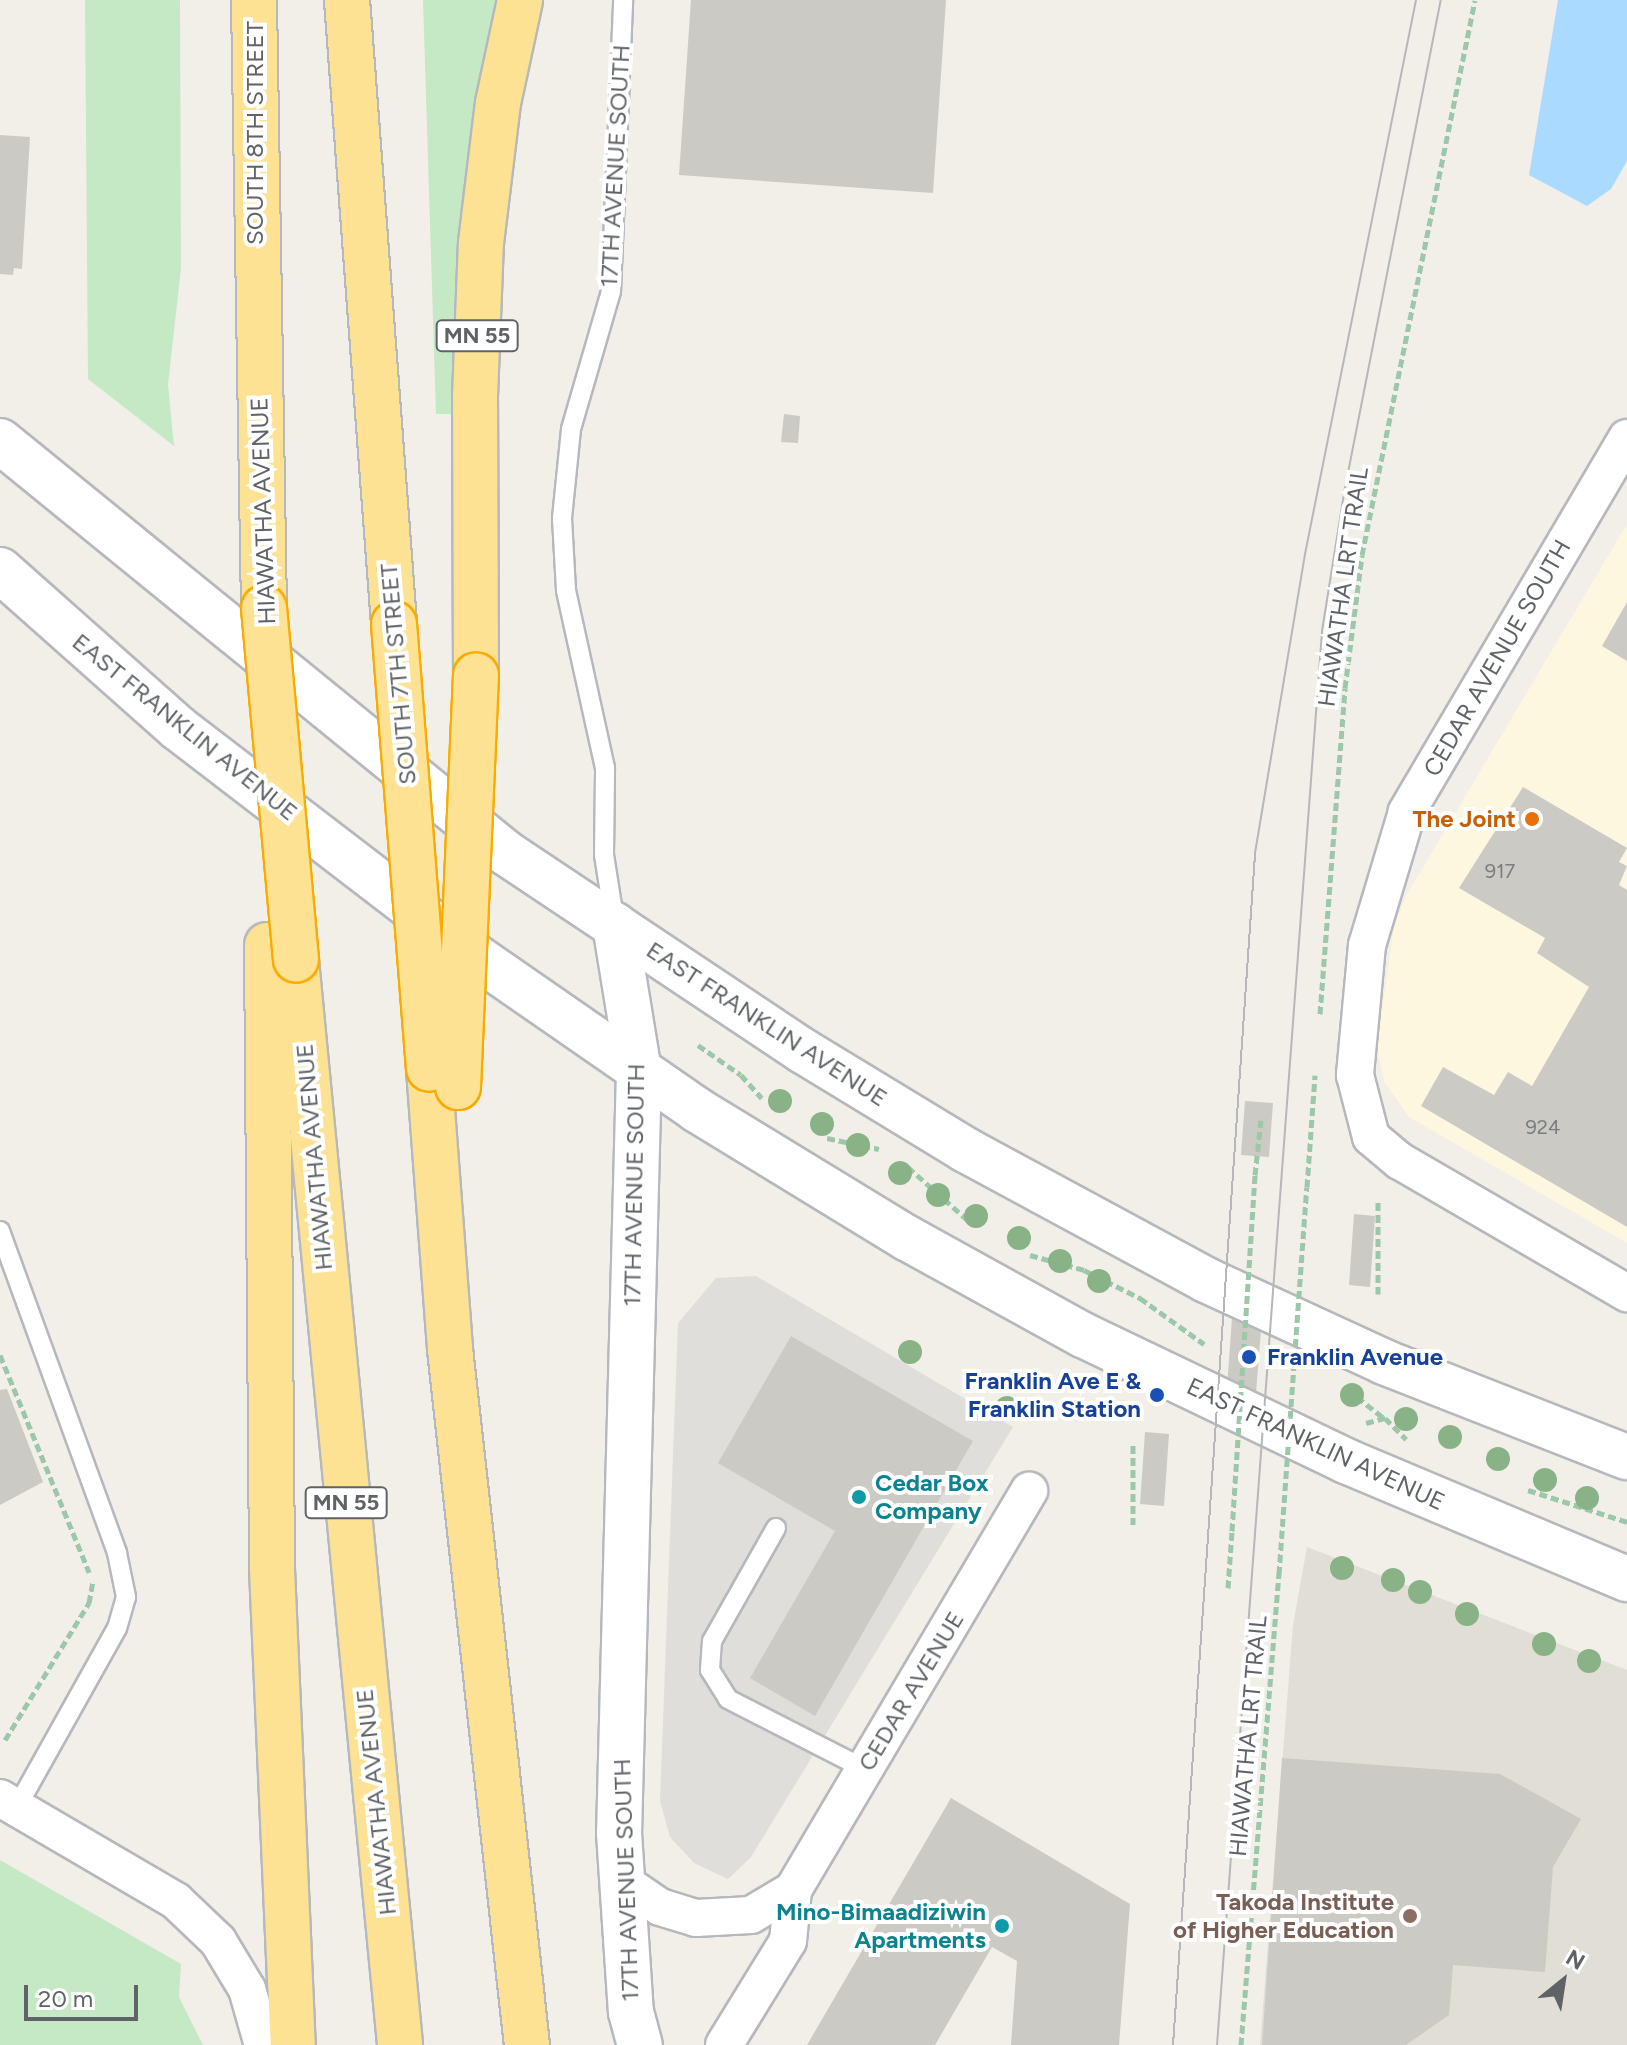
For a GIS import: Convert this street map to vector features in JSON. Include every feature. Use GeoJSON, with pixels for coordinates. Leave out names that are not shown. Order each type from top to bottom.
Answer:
{"type":"FeatureCollection","features":[{"type":"Feature","properties":{"kind":"highway","name":"MN 55"},"geometry":{"type":"LineString","coordinates":[[231,0],[256,267]]}},
{"type":"Feature","properties":{"kind":"highway","name":"SOUTH 8TH STREET"},"geometry":{"type":"LineString","coordinates":[[254,0],[256,267]]}},
{"type":"Feature","properties":{"kind":"highway","name":"SOUTH 7TH STREET"},"geometry":{"type":"LineString","coordinates":[[347,0],[394,624],[444,1078],[450,1349],[527,2045]]}},
{"type":"Feature","properties":{"kind":"highway","name":"MN 55"},"geometry":{"type":"LineString","coordinates":[[444,1078],[476,675],[481,243],[498,103],[520,0]]}},
{"type":"Feature","properties":{"kind":"highway","name":"HIAWATHA AVENUE"},"geometry":{"type":"LineString","coordinates":[[256,267],[265,529],[264,608],[282,952],[400,2045]]}},
{"type":"Feature","properties":{"kind":"highway"},"geometry":{"type":"LineString","coordinates":[[282,952],[272,1569],[293,2045]]}},
{"type":"Feature","properties":{"kind":"main road","name":"EAST FRANKLIN AVENUE"},"geometry":{"type":"LineString","coordinates":[[0,441],[506,853],[803,1051],[966,1150],[1206,1280],[1384,1362],[1627,1457]]}},
{"type":"Feature","properties":{"kind":"main road","name":"EAST FRANKLIN AVENUE"},"geometry":{"type":"LineString","coordinates":[[0,570],[191,738],[472,954],[639,1071],[907,1238],[1083,1335],[1346,1461],[1627,1579]]}},
{"type":"Feature","properties":{"kind":"main road","name":"17TH AVENUE SOUTH"},"geometry":{"type":"LineString","coordinates":[[615,925],[639,1071],[620,1801],[631,2012],[640,2045]]}},
{"type":"Feature","properties":{"kind":"street","name":"CEDAR AVENUE SOUTH"},"geometry":{"type":"LineString","coordinates":[[1622,458],[1407,812],[1367,945],[1355,1075],[1371,1137],[1400,1161],[1627,1293]]}},
{"type":"Feature","properties":{"kind":"street","name":"CEDAR AVENUE"},"geometry":{"type":"LineString","coordinates":[[724,2045],[788,1941],[793,1890],[1029,1491]]}},
{"type":"Feature","properties":{"kind":"street"},"geometry":{"type":"LineString","coordinates":[[8,1802],[176,1901],[218,1941],[247,1989],[263,2045]]}},
{"type":"Feature","properties":{"kind":"street","name":"CEDAR AVENUE"},"geometry":{"type":"LineString","coordinates":[[622,1881],[660,1907],[696,1918],[751,1915],[793,1890]]}},
{"type":"Feature","properties":{"kind":"lane","name":"17TH AVENUE SOUTH"},"geometry":{"type":"LineString","coordinates":[[615,925],[604,855],[605,768],[566,590],[562,518],[571,429],[611,291],[623,0]]}},
{"type":"Feature","properties":{"kind":"lane"},"geometry":{"type":"LineString","coordinates":[[0,1231],[117,1553],[126,1597],[117,1628],[8,1802]]}},
{"type":"Feature","properties":{"kind":"lane"},"geometry":{"type":"LineString","coordinates":[[776,1528],[712,1641],[710,1670],[728,1699],[865,1769]]}},
{"type":"Feature","properties":{"kind":"path","name":"HIAWATHA LRT TRAIL"},"geometry":{"type":"LineString","coordinates":[[1319,1019],[1345,688],[1362,555],[1475,0]]}},
{"type":"Feature","properties":{"kind":"path"},"geometry":{"type":"LineString","coordinates":[[698,1045],[741,1075],[766,1103]]}},
{"type":"Feature","properties":{"kind":"path","name":"HIAWATHA LRT TRAIL"},"geometry":{"type":"LineString","coordinates":[[1241,2045],[1316,1064]]}},
{"type":"Feature","properties":{"kind":"path"},"geometry":{"type":"LineString","coordinates":[[1228,1588],[1261,1120]]}},
{"type":"Feature","properties":{"kind":"path"},"geometry":{"type":"LineString","coordinates":[[820,1136],[887,1153]]}},
{"type":"Feature","properties":{"kind":"path"},"geometry":{"type":"LineString","coordinates":[[900,1159],[985,1234]]}},
{"type":"Feature","properties":{"kind":"path"},"geometry":{"type":"LineString","coordinates":[[1378,1202],[1378,1294]]}},
{"type":"Feature","properties":{"kind":"path"},"geometry":{"type":"LineString","coordinates":[[1024,1253],[1084,1270],[1140,1298],[1211,1348]]}},
{"type":"Feature","properties":{"kind":"path"},"geometry":{"type":"LineString","coordinates":[[0,1355],[93,1581],[89,1603],[5,1740]]}},
{"type":"Feature","properties":{"kind":"path"},"geometry":{"type":"LineString","coordinates":[[1236,1363],[1249,1370]]}},
{"type":"Feature","properties":{"kind":"path"},"geometry":{"type":"LineString","coordinates":[[1287,1393],[1300,1400]]}},
{"type":"Feature","properties":{"kind":"path"},"geometry":{"type":"LineString","coordinates":[[1353,1421],[1368,1424],[1385,1418],[1412,1444]]}},
{"type":"Feature","properties":{"kind":"path"},"geometry":{"type":"LineString","coordinates":[[1133,1443],[1133,1525]]}},
{"type":"Feature","properties":{"kind":"path"},"geometry":{"type":"LineString","coordinates":[[1517,1487],[1590,1506],[1627,1522]]}},
{"type":"Feature","properties":{"kind":"shaded area"},"geometry":{"type":"Polygon","coordinates":[[[1627,524],[1627,1243],[1409,1117],[1384,1081],[1377,1047],[1394,927],[1406,896],[1627,524]]]}},
{"type":"Feature","properties":{"kind":"shaded area"},"geometry":{"type":"Polygon","coordinates":[[[756,1276],[1013,1427],[751,1857],[728,1879],[694,1863],[670,1837],[660,1801],[678,1323],[716,1278],[756,1276]]]}},
{"type":"Feature","properties":{"kind":"shaded area"},"geometry":{"type":"Polygon","coordinates":[[[1307,1547],[1627,1670],[1627,2045],[1260,2045],[1293,1625],[1307,1547]]]}},
{"type":"Feature","properties":{"kind":"green space"},"geometry":{"type":"Polygon","coordinates":[[[85,0],[180,0],[181,268],[168,384],[174,446],[88,379],[85,0]]]}},
{"type":"Feature","properties":{"kind":"green space"},"geometry":{"type":"Polygon","coordinates":[[[423,0],[503,0],[457,414],[436,414],[423,0]]]}},
{"type":"Feature","properties":{"kind":"green space"},"geometry":{"type":"Polygon","coordinates":[[[0,1860],[181,1964],[179,1997],[203,2045],[0,2045],[0,1860]]]}},
{"type":"Feature","properties":{"kind":"water"},"geometry":{"type":"Polygon","coordinates":[[[1558,0],[1627,0],[1627,161],[1611,189],[1587,206],[1529,175],[1558,0]]]}},
{"type":"Feature","properties":{"kind":"building"},"geometry":{"type":"Polygon","coordinates":[[[691,0],[946,0],[933,193],[679,175],[691,0]]]}},
{"type":"Feature","properties":{"kind":"building"},"geometry":{"type":"Polygon","coordinates":[[[0,135],[30,137],[22,269],[14,268],[13,275],[0,274],[0,135]]]}},
{"type":"Feature","properties":{"kind":"building"},"geometry":{"type":"Polygon","coordinates":[[[784,414],[800,416],[798,443],[781,442],[784,414]]]}},
{"type":"Feature","properties":{"kind":"building"},"geometry":{"type":"Polygon","coordinates":[[[1627,602],[1627,661],[1602,646],[1627,602]]]}},
{"type":"Feature","properties":{"kind":"building"},"geometry":{"type":"Polygon","coordinates":[[[1523,787],[1627,848],[1619,862],[1627,866],[1619,885],[1627,890],[1627,1227],[1421,1106],[1443,1067],[1494,1095],[1508,1072],[1532,1086],[1589,987],[1537,953],[1545,938],[1459,888],[1523,787]]]}},
{"type":"Feature","properties":{"kind":"building"},"geometry":{"type":"Polygon","coordinates":[[[1245,1101],[1273,1103],[1269,1157],[1241,1155],[1245,1101]]]}},
{"type":"Feature","properties":{"kind":"building"},"geometry":{"type":"Polygon","coordinates":[[[1354,1214],[1375,1216],[1370,1287],[1349,1285],[1354,1214]]]}},
{"type":"Feature","properties":{"kind":"building"},"geometry":{"type":"Polygon","coordinates":[[[1234,1290],[1264,1293],[1253,1430],[1224,1429],[1234,1290]]]}},
{"type":"Feature","properties":{"kind":"building","name":"Cedar Box Company"},"geometry":{"type":"Polygon","coordinates":[[[791,1336],[973,1441],[815,1716],[750,1678],[835,1531],[718,1463],[791,1336]]]}},
{"type":"Feature","properties":{"kind":"building"},"geometry":{"type":"Polygon","coordinates":[[[7,1389],[43,1482],[0,1505],[0,1390],[7,1389]]]}},
{"type":"Feature","properties":{"kind":"building"},"geometry":{"type":"Polygon","coordinates":[[[1145,1432],[1169,1434],[1164,1506],[1140,1504],[1145,1432]]]}},
{"type":"Feature","properties":{"kind":"building","name":"Takoda Institute of Higher Education"},"geometry":{"type":"Polygon","coordinates":[[[1282,1758],[1500,1774],[1581,1819],[1553,1867],[1545,1972],[1453,1965],[1449,2015],[1406,2045],[1262,2045],[1282,1758]]]}},
{"type":"Feature","properties":{"kind":"building","name":"Mino-Bimaadiziwin Apartments"},"geometry":{"type":"Polygon","coordinates":[[[951,1798],[1130,1904],[1119,2045],[1011,2045],[1017,1961],[992,1947],[935,2045],[807,2045],[951,1798]]]}},
{"type":"Feature","properties":{"kind":"tram line"},"geometry":{"type":"LineString","coordinates":[[1173,2045],[1255,853],[1305,554],[1416,0]]}},
{"type":"Feature","properties":{"kind":"tram line"},"geometry":{"type":"LineString","coordinates":[[1217,2045],[1322,631],[1345,488],[1441,0]]}},
{"type":"Feature","properties":{"kind":"place","name":"The Joint"},"geometry":{"type":"Point","coordinates":[1532,819]}},
{"type":"Feature","properties":{"kind":"place","name":"Franklin Avenue"},"geometry":{"type":"Point","coordinates":[1249,1357]}},
{"type":"Feature","properties":{"kind":"place","name":"Franklin Ave E & Franklin Station"},"geometry":{"type":"Point","coordinates":[1157,1395]}},
{"type":"Feature","properties":{"kind":"place","name":"Cedar Box Company"},"geometry":{"type":"Point","coordinates":[859,1497]}},
{"type":"Feature","properties":{"kind":"place","name":"Takoda Institute of Higher Education"},"geometry":{"type":"Point","coordinates":[1410,1916]}},
{"type":"Feature","properties":{"kind":"place","name":"Mino-Bimaadiziwin Apartments"},"geometry":{"type":"Point","coordinates":[1002,1926]}}]}
